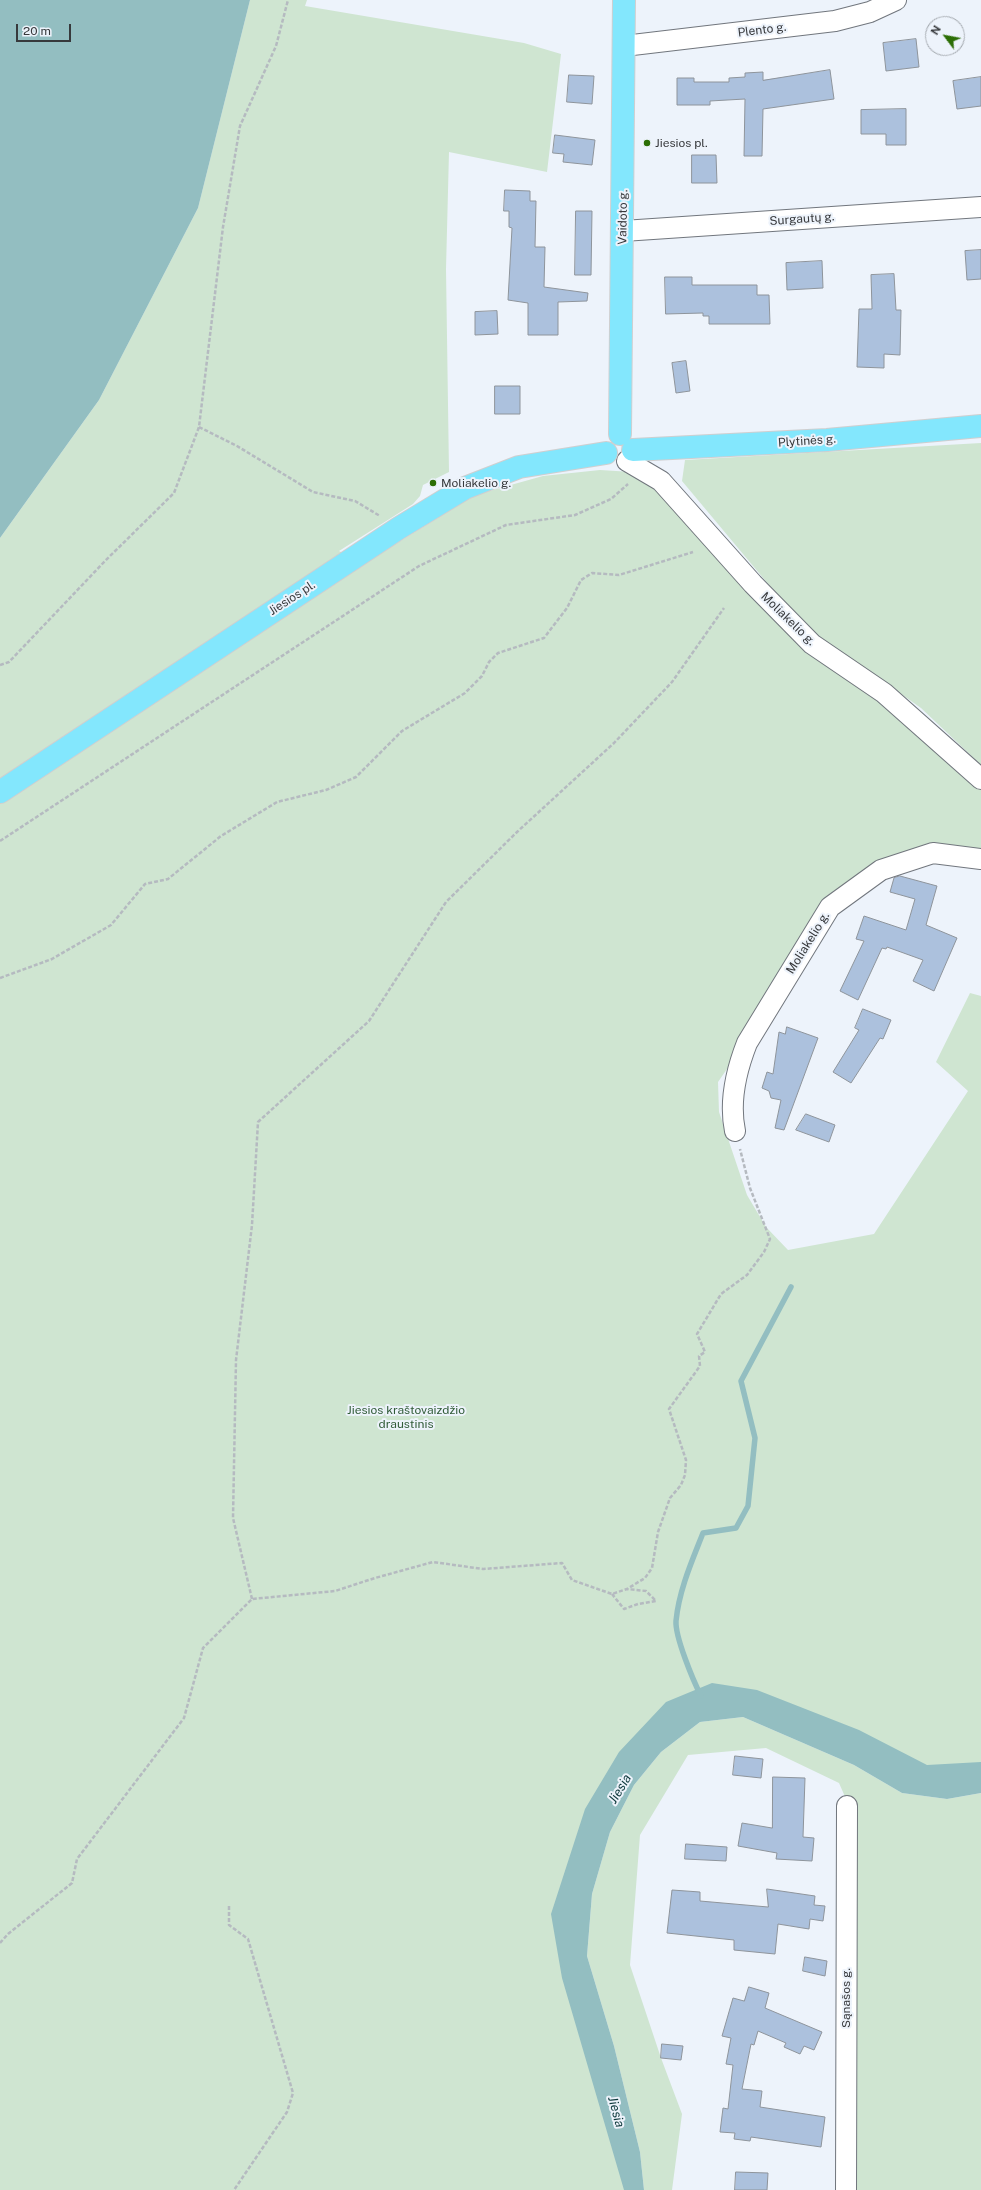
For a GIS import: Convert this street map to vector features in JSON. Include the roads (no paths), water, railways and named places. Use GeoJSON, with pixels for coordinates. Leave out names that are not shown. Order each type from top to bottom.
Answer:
{"type":"FeatureCollection","features":[{"type":"Feature","properties":{"kind":"main road","name":"Vaidoto g."},"geometry":{"type":"LineString","coordinates":[[624,0],[623,231],[631,454]]}},
{"type":"Feature","properties":{"kind":"main road","name":"Plytinės g."},"geometry":{"type":"LineString","coordinates":[[631,454],[827,440],[981,426]]}},
{"type":"Feature","properties":{"kind":"main road","name":"Jiesios pl."},"geometry":{"type":"LineString","coordinates":[[0,792],[399,528],[465,488],[519,467],[606,453],[605,448],[610,438],[631,454]]}},
{"type":"Feature","properties":{"kind":"street","name":"Plento g."},"geometry":{"type":"LineString","coordinates":[[624,46],[835,21],[870,12],[896,0]]}},
{"type":"Feature","properties":{"kind":"street","name":"Surgautų g."},"geometry":{"type":"LineString","coordinates":[[623,231],[981,207]]}},
{"type":"Feature","properties":{"kind":"street","name":"Moliakelio g."},"geometry":{"type":"LineString","coordinates":[[631,454],[661,481],[753,584],[812,644],[884,693],[981,779]]}},
{"type":"Feature","properties":{"kind":"street","name":"Moliakelio g."},"geometry":{"type":"LineString","coordinates":[[735,1132],[731,1115],[738,1066],[747,1043],[830,907],[881,870],[932,853],[981,859]]}},
{"type":"Feature","properties":{"kind":"street","name":"Sąnašos g."},"geometry":{"type":"LineString","coordinates":[[846,2190],[847,1806]]}},
{"type":"Feature","properties":{"kind":"water"},"geometry":{"type":"Polygon","coordinates":[[[0,0],[250,0],[198,208],[99,400],[0,538],[0,0]]]}},
{"type":"Feature","properties":{"kind":"water","name":"Jiesia"},"geometry":{"type":"Polygon","coordinates":[[[712,1683],[757,1690],[859,1730],[927,1765],[981,1762],[981,1793],[947,1799],[902,1793],[854,1765],[743,1717],[700,1722],[661,1752],[634,1785],[610,1832],[592,1894],[587,1956],[614,2046],[640,2152],[644,2190],[624,2190],[562,1978],[551,1914],[585,1809],[619,1752],[666,1702],[712,1683]]]}},
{"type":"Feature","properties":{"kind":"waterway"},"geometry":{"type":"LineString","coordinates":[[701,1696],[681,1648],[676,1628],[680,1598],[686,1576],[703,1533],[736,1528],[748,1506],[755,1438],[741,1381],[791,1287]]}},
{"type":"Feature","properties":{"kind":"place","name":"Jiesios pl."},"geometry":{"type":"Point","coordinates":[647,143]}},
{"type":"Feature","properties":{"kind":"place","name":"Moliakelio g."},"geometry":{"type":"Point","coordinates":[433,483]}},
{"type":"Feature","properties":{"kind":"park label","name":"Jiesios kraštovaizdžio draustinis"},"geometry":{"type":"Point","coordinates":[406,1417]}}]}
